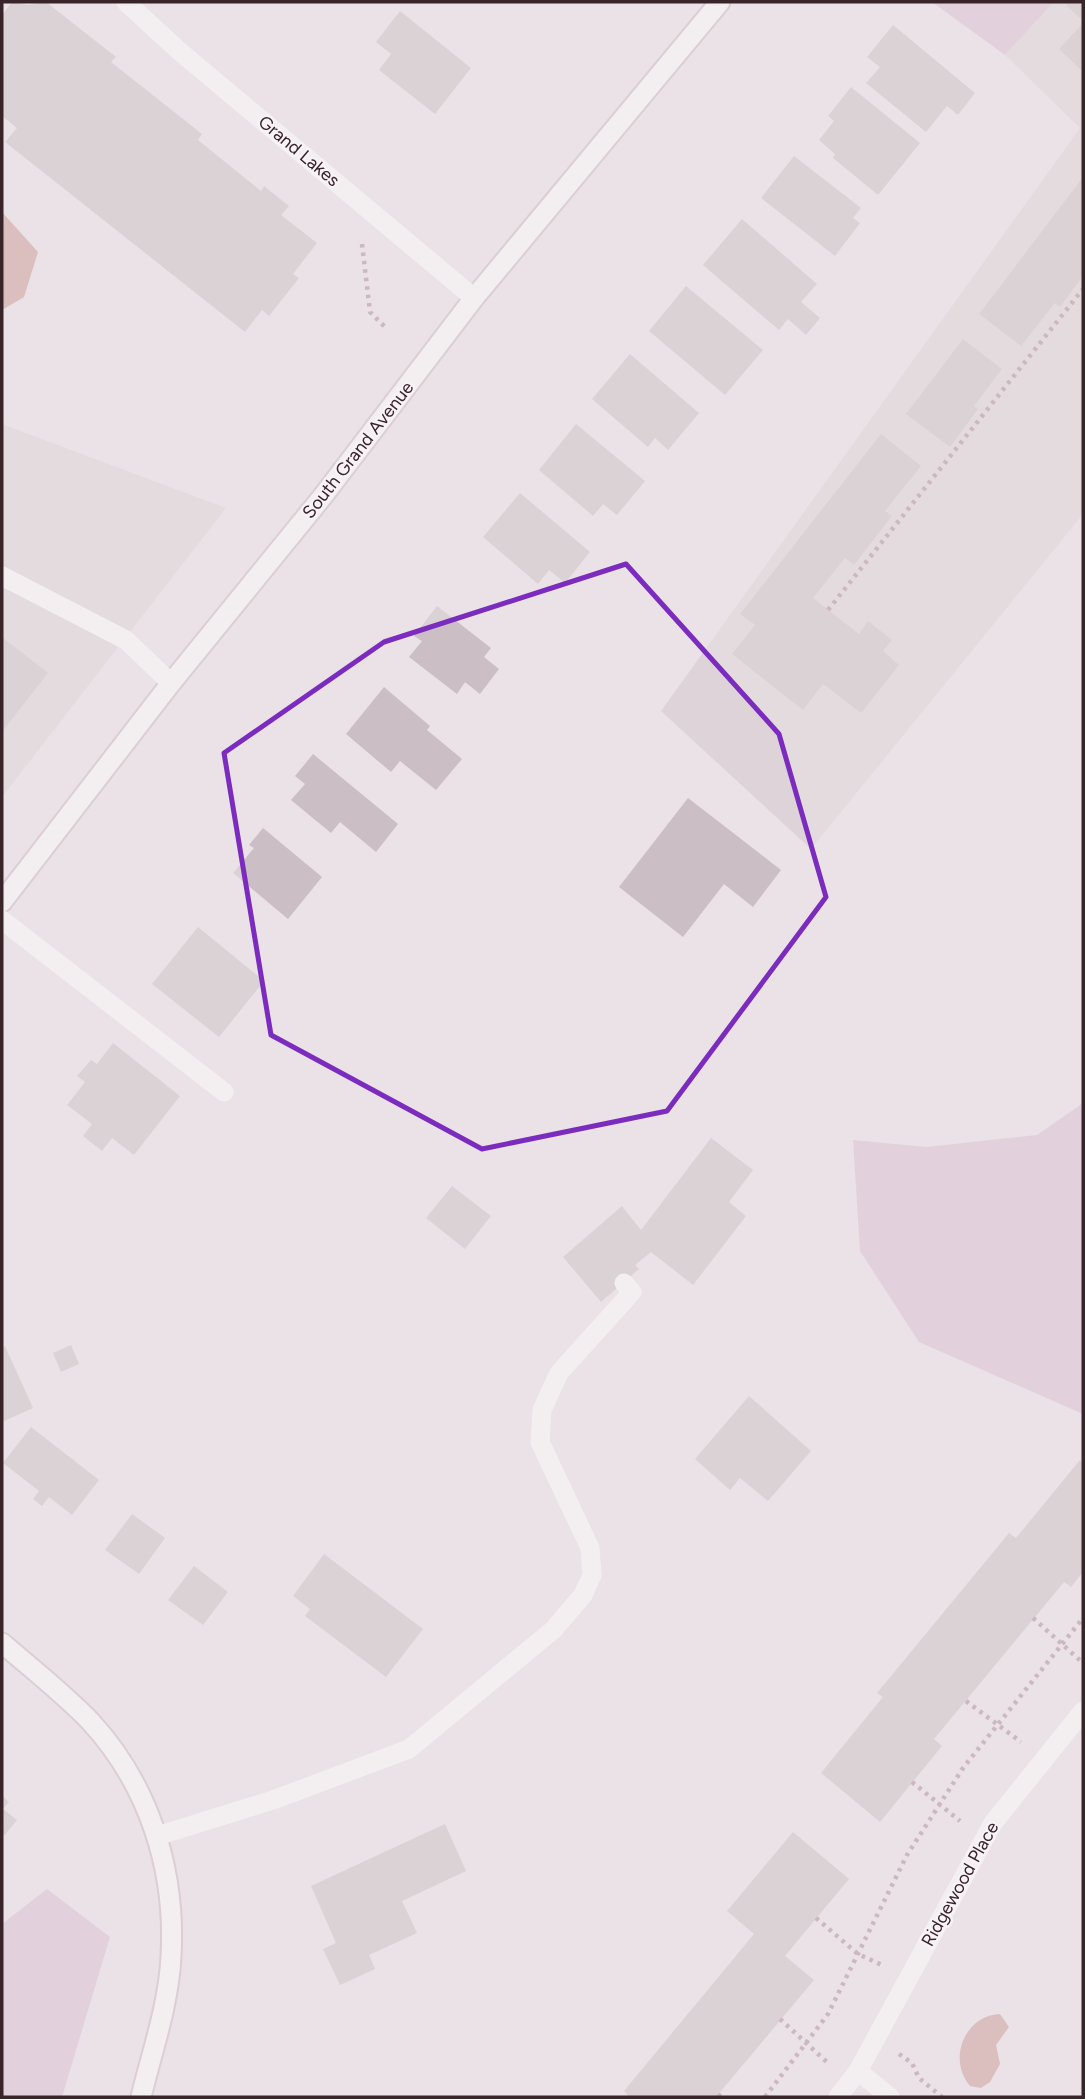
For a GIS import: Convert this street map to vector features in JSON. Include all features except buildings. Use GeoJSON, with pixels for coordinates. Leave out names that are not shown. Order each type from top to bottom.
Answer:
{"type":"FeatureCollection","features":[{"type":"Feature","properties":{"kind":"main road","name":"Grand Lakes"},"geometry":{"type":"LineString","coordinates":[[126,2],[178,50],[474,298]]}},
{"type":"Feature","properties":{"kind":"main road","name":"South Grand Avenue"},"geometry":{"type":"LineString","coordinates":[[2,902],[171,683],[306,517],[474,298],[720,2]]}},
{"type":"Feature","properties":{"kind":"main road"},"geometry":{"type":"LineString","coordinates":[[2,576],[126,640],[171,683]]}},
{"type":"Feature","properties":{"kind":"main road"},"geometry":{"type":"LineString","coordinates":[[2,920],[224,1092]]}},
{"type":"Feature","properties":{"kind":"main road"},"geometry":{"type":"LineString","coordinates":[[157,1836],[273,1800],[408,1749],[553,1630],[583,1595],[592,1575],[590,1548],[540,1442],[542,1410],[559,1373],[632,1292],[624,1283]]}},
{"type":"Feature","properties":{"kind":"main road"},"geometry":{"type":"LineString","coordinates":[[2,1643],[95,1728],[130,1777],[148,1811],[157,1836],[172,1900],[171,1959],[141,2097]]}},
{"type":"Feature","properties":{"kind":"main road","name":"Ridgewood Place"},"geometry":{"type":"LineString","coordinates":[[848,2083],[993,1823],[1083,1711]]}},
{"type":"Feature","properties":{"kind":"main road"},"geometry":{"type":"LineString","coordinates":[[848,2083],[890,2097]]}},
{"type":"Feature","properties":{"kind":"path"},"geometry":{"type":"LineString","coordinates":[[361,235],[370,312],[385,327]]}},
{"type":"Feature","properties":{"kind":"path"},"geometry":{"type":"LineString","coordinates":[[828,610],[1083,289]]}},
{"type":"Feature","properties":{"kind":"path"},"geometry":{"type":"LineString","coordinates":[[1033,1618],[1083,1663]]}},
{"type":"Feature","properties":{"kind":"path"},"geometry":{"type":"LineString","coordinates":[[765,2097],[828,2014],[907,1855],[963,1768],[1083,1618]]}},
{"type":"Feature","properties":{"kind":"path"},"geometry":{"type":"LineString","coordinates":[[966,1701],[1044,1760]]}},
{"type":"Feature","properties":{"kind":"path"},"geometry":{"type":"LineString","coordinates":[[912,1782],[984,1839]]}},
{"type":"Feature","properties":{"kind":"path"},"geometry":{"type":"LineString","coordinates":[[816,1919],[858,1954],[908,1977]]}},
{"type":"Feature","properties":{"kind":"path"},"geometry":{"type":"LineString","coordinates":[[780,2019],[848,2083]]}},
{"type":"Feature","properties":{"kind":"path"},"geometry":{"type":"LineString","coordinates":[[876,2036],[912,2063],[919,2078],[942,2097]]}},
{"type":"Feature","properties":{"kind":"highlighted area"},"geometry":{"type":"Polygon","coordinates":[[[626,564],[779,734],[826,897],[667,1111],[482,1149],[271,1035],[224,753],[384,642],[626,564]]]}},
{"type":"Feature","properties":{"kind":"shaded area"},"geometry":{"type":"Polygon","coordinates":[[[932,2],[1054,2],[1005,55],[932,2]]]}},
{"type":"Feature","properties":{"kind":"shaded area"},"geometry":{"type":"Polygon","coordinates":[[[1054,2],[1083,2],[1083,514],[811,849],[661,711],[1080,128],[1005,55],[1054,2]]]}},
{"type":"Feature","properties":{"kind":"shaded area"},"geometry":{"type":"Polygon","coordinates":[[[2,212],[38,252],[24,297],[2,310],[2,212]]]}},
{"type":"Feature","properties":{"kind":"shaded area"},"geometry":{"type":"Polygon","coordinates":[[[2,424],[226,508],[2,797],[2,424]]]}},
{"type":"Feature","properties":{"kind":"shaded area"},"geometry":{"type":"Polygon","coordinates":[[[1083,1103],[1083,1414],[919,1342],[860,1251],[853,1140],[926,1147],[1037,1135],[1083,1103]]]}},
{"type":"Feature","properties":{"kind":"shaded area"},"geometry":{"type":"Polygon","coordinates":[[[47,1889],[110,1937],[62,2097],[2,2097],[2,1924],[47,1889]]]}},
{"type":"Feature","properties":{"kind":"shaded area"},"geometry":{"type":"Polygon","coordinates":[[[1000,2014],[1009,2027],[996,2045],[1000,2064],[990,2082],[981,2088],[970,2086],[960,2064],[963,2040],[977,2022],[1000,2014]]]}}]}
